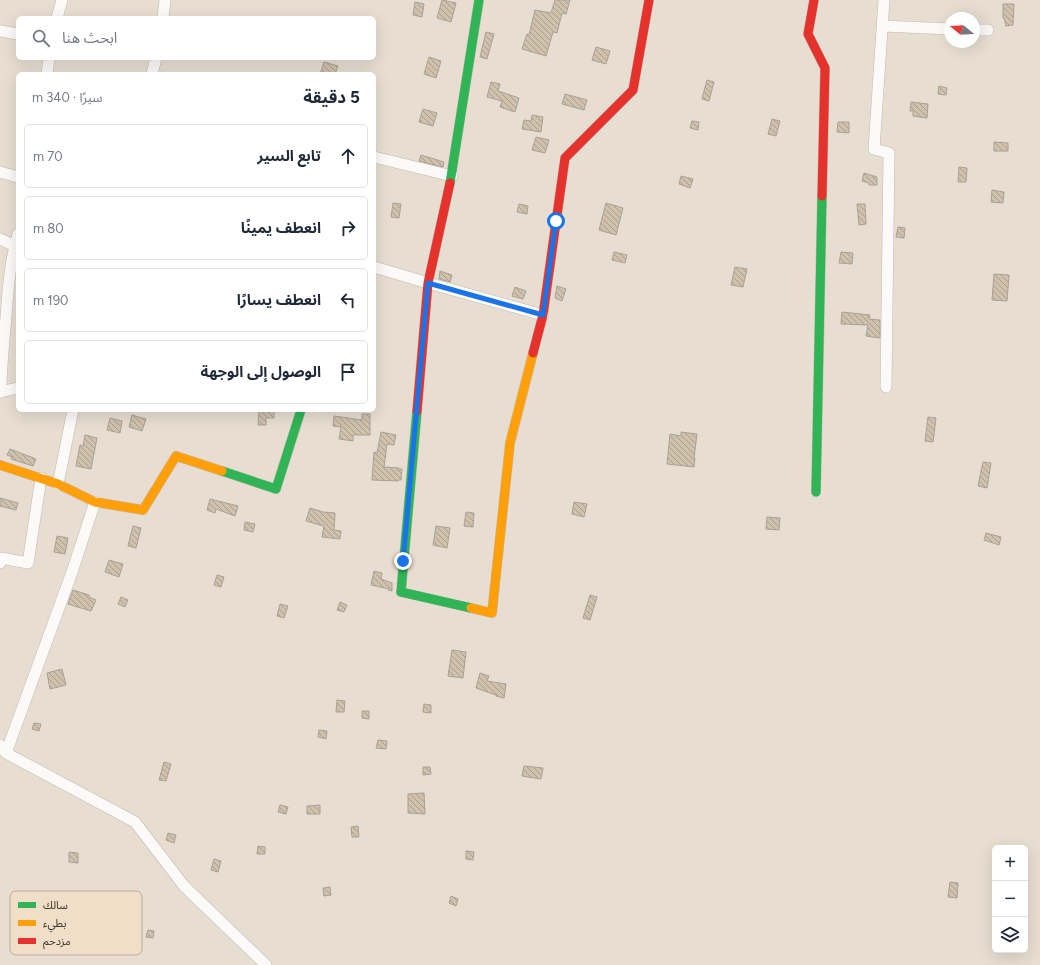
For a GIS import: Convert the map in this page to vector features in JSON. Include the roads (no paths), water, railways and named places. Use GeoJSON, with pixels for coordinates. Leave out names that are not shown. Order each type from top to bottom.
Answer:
{"type":"FeatureCollection","features":[{"type":"Feature","properties":{"kind":"street"},"geometry":{"type":"LineString","coordinates":[[58,16],[62,0]]}},
{"type":"Feature","properties":{"kind":"street"},"geometry":{"type":"LineString","coordinates":[[163,16],[165,0]]}},
{"type":"Feature","properties":{"kind":"street"},"geometry":{"type":"LineString","coordinates":[[479,0],[452,176],[428,283],[400,592],[492,614],[510,444],[543,315],[565,158],[633,90],[649,0]]}},
{"type":"Feature","properties":{"kind":"street"},"geometry":{"type":"LineString","coordinates":[[814,0],[808,34],[825,68],[816,492]]}},
{"type":"Feature","properties":{"kind":"street"},"geometry":{"type":"LineString","coordinates":[[884,0],[874,149],[889,153],[886,387]]}},
{"type":"Feature","properties":{"kind":"street"},"geometry":{"type":"LineString","coordinates":[[883,26],[944,29]]}},
{"type":"Feature","properties":{"kind":"street"},"geometry":{"type":"LineString","coordinates":[[980,30],[988,30]]}},
{"type":"Feature","properties":{"kind":"street"},"geometry":{"type":"LineString","coordinates":[[0,31],[16,34]]}},
{"type":"Feature","properties":{"kind":"street"},"geometry":{"type":"LineString","coordinates":[[47,72],[49,60]]}},
{"type":"Feature","properties":{"kind":"street"},"geometry":{"type":"LineString","coordinates":[[152,72],[156,60]]}},
{"type":"Feature","properties":{"kind":"street"},"geometry":{"type":"LineString","coordinates":[[376,157],[452,176]]}},
{"type":"Feature","properties":{"kind":"street"},"geometry":{"type":"LineString","coordinates":[[0,172],[16,176]]}},
{"type":"Feature","properties":{"kind":"street"},"geometry":{"type":"LineString","coordinates":[[0,239],[15,246]]}},
{"type":"Feature","properties":{"kind":"street"},"geometry":{"type":"LineString","coordinates":[[16,242],[8,295],[1,372],[1,392],[16,388]]}},
{"type":"Feature","properties":{"kind":"street"},"geometry":{"type":"LineString","coordinates":[[376,268],[543,315]]}},
{"type":"Feature","properties":{"kind":"street"},"geometry":{"type":"LineString","coordinates":[[58,484],[73,412]]}},
{"type":"Feature","properties":{"kind":"street"},"geometry":{"type":"LineString","coordinates":[[0,465],[58,484],[94,502],[143,510],[176,456],[276,489],[300,412]]}},
{"type":"Feature","properties":{"kind":"street"},"geometry":{"type":"LineString","coordinates":[[0,563],[1,558],[28,563],[41,478]]}},
{"type":"Feature","properties":{"kind":"street"},"geometry":{"type":"LineString","coordinates":[[94,502],[72,572],[3,749],[136,822],[184,886],[266,965]]}}]}
